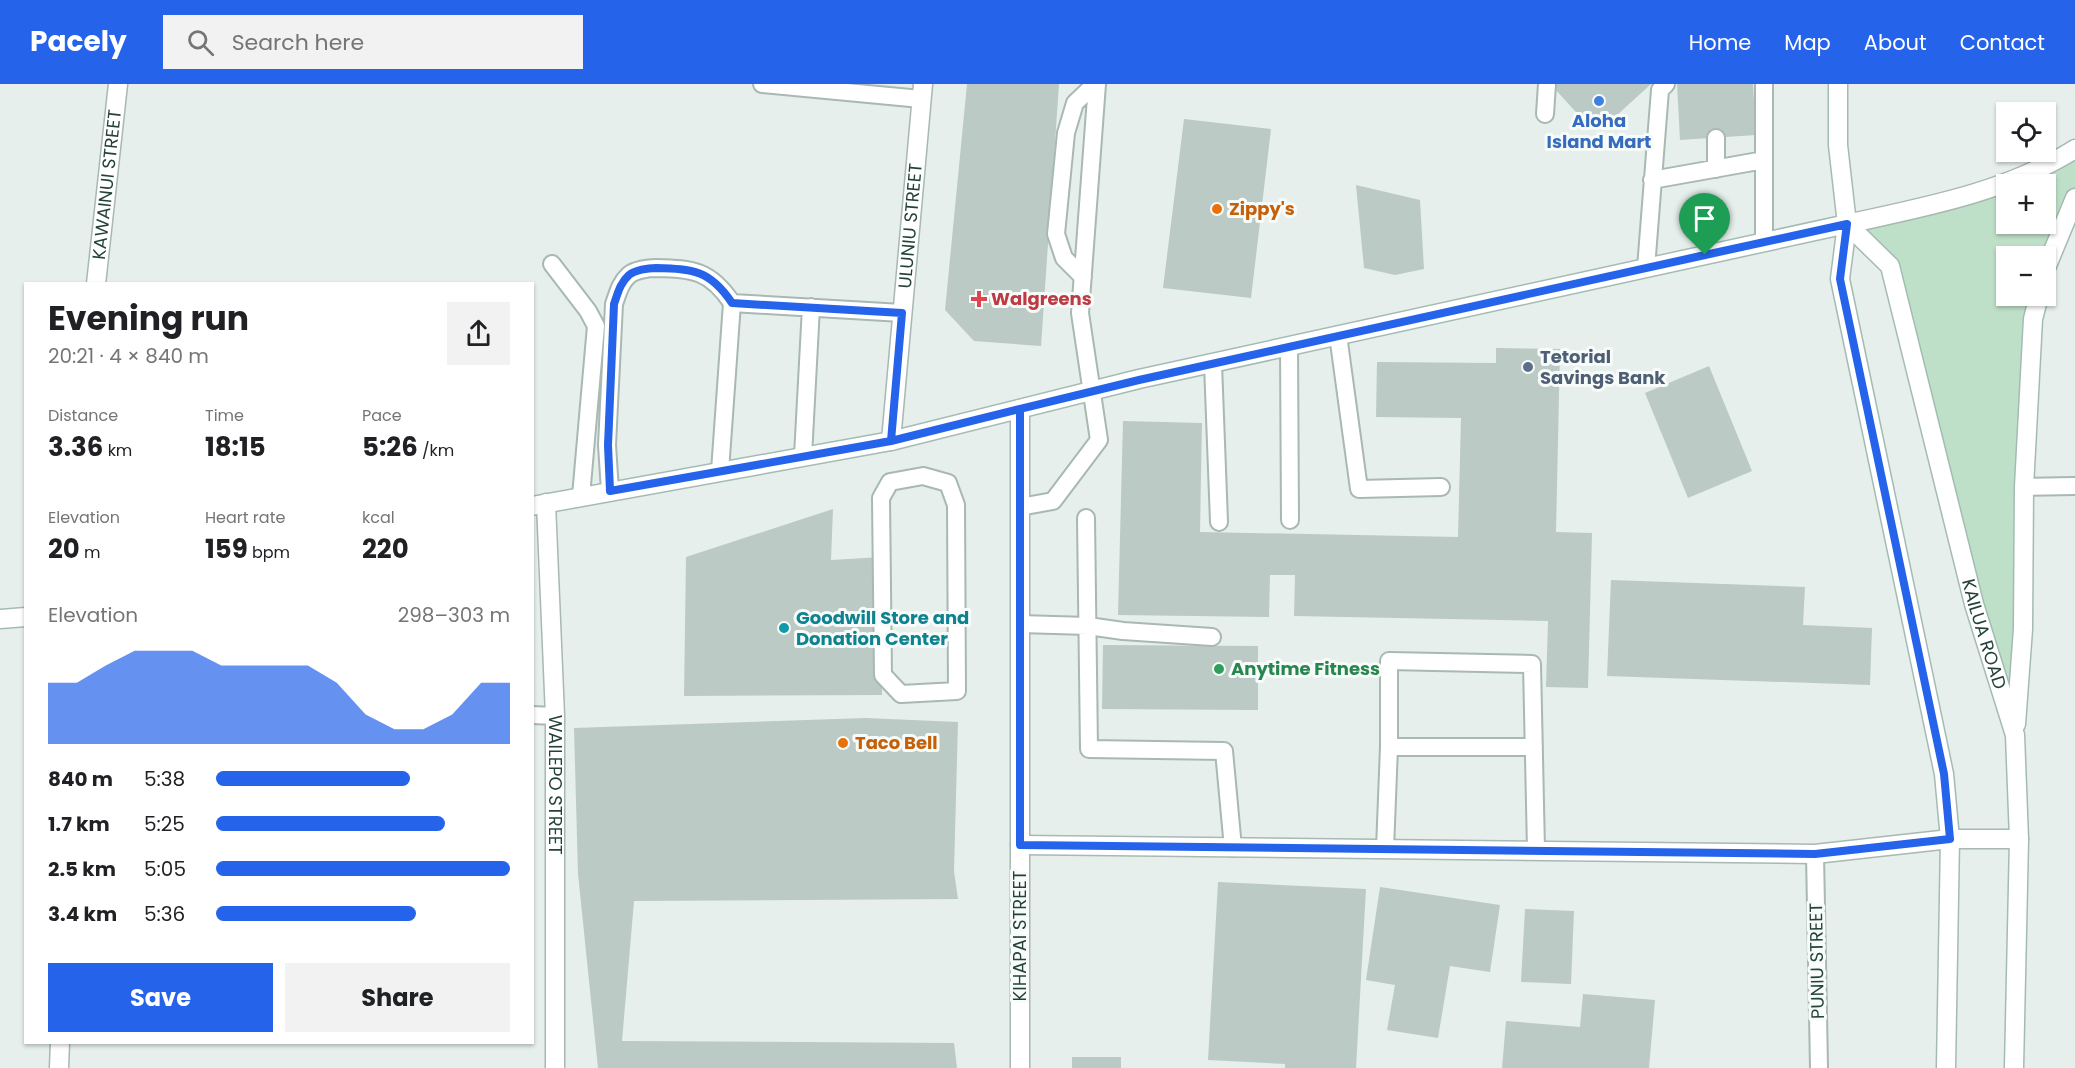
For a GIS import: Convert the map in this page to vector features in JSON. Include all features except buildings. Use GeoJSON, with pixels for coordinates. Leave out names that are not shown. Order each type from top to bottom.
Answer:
{"type":"FeatureCollection","features":[{"type":"Feature","properties":{"kind":"main road","name":"KAWAINUI STREET"},"geometry":{"type":"LineString","coordinates":[[96,282],[118,84]]}},
{"type":"Feature","properties":{"kind":"main road"},"geometry":{"type":"LineString","coordinates":[[1838,84],[1838,145],[1847,224],[1840,279],[1944,774],[1950,839],[1946,1068]]}},
{"type":"Feature","properties":{"kind":"main road","name":"ULUNIU STREET"},"geometry":{"type":"LineString","coordinates":[[891,441],[922,92]]}},
{"type":"Feature","properties":{"kind":"main road"},"geometry":{"type":"LineString","coordinates":[[539,505],[891,441],[1092,391],[1289,346],[1919,208],[2006,183],[2041,169],[2075,150]]}},
{"type":"Feature","properties":{"kind":"main road"},"geometry":{"type":"LineString","coordinates":[[2055,246],[2075,198]]}},
{"type":"Feature","properties":{"kind":"main road","name":"KAILUA ROAD"},"geometry":{"type":"LineString","coordinates":[[1847,224],[1890,266],[1974,604],[2016,735],[2019,839],[2014,1068]]}},
{"type":"Feature","properties":{"kind":"main road"},"geometry":{"type":"LineString","coordinates":[[2016,735],[2023,629],[2024,487],[2033,319],[2036,306]]}},
{"type":"Feature","properties":{"kind":"main road","name":"KIHAPAI STREET"},"geometry":{"type":"LineString","coordinates":[[1020,409],[1020,1068]]}},
{"type":"Feature","properties":{"kind":"main road","name":"WAILEPO STREET"},"geometry":{"type":"LineString","coordinates":[[539,505],[555,716],[555,1068]]}},
{"type":"Feature","properties":{"kind":"main road"},"geometry":{"type":"LineString","coordinates":[[0,619],[24,617]]}},
{"type":"Feature","properties":{"kind":"main road"},"geometry":{"type":"LineString","coordinates":[[1020,845],[1815,854],[1950,839],[2019,839]]}},
{"type":"Feature","properties":{"kind":"main road"},"geometry":{"type":"LineString","coordinates":[[58,1068],[60,1044]]}},
{"type":"Feature","properties":{"kind":"lane"},"geometry":{"type":"LineString","coordinates":[[762,84],[922,92]]}},
{"type":"Feature","properties":{"kind":"lane"},"geometry":{"type":"LineString","coordinates":[[1083,277],[1064,258],[1056,234],[1066,133],[1075,103],[1096,84]]}},
{"type":"Feature","properties":{"kind":"lane"},"geometry":{"type":"LineString","coordinates":[[1020,507],[1053,501],[1099,440],[1080,313],[1096,84]]}},
{"type":"Feature","properties":{"kind":"lane"},"geometry":{"type":"LineString","coordinates":[[1545,114],[1547,84]]}},
{"type":"Feature","properties":{"kind":"lane"},"geometry":{"type":"LineString","coordinates":[[1646,268],[1660,90],[1666,84]]}},
{"type":"Feature","properties":{"kind":"lane"},"geometry":{"type":"LineString","coordinates":[[1764,84],[1764,242]]}},
{"type":"Feature","properties":{"kind":"lane"},"geometry":{"type":"LineString","coordinates":[[1716,138],[1716,169]]}},
{"type":"Feature","properties":{"kind":"lane"},"geometry":{"type":"LineString","coordinates":[[1652,180],[1764,160]]}},
{"type":"Feature","properties":{"kind":"lane"},"geometry":{"type":"LineString","coordinates":[[552,264],[588,311],[596,326],[581,496]]}},
{"type":"Feature","properties":{"kind":"lane"},"geometry":{"type":"LineString","coordinates":[[610,491],[608,445],[614,304],[621,284],[631,273],[650,268],[687,268],[706,276],[721,287],[732,303],[720,471]]}},
{"type":"Feature","properties":{"kind":"lane"},"geometry":{"type":"LineString","coordinates":[[732,303],[902,313]]}},
{"type":"Feature","properties":{"kind":"lane"},"geometry":{"type":"LineString","coordinates":[[803,456],[811,307]]}},
{"type":"Feature","properties":{"kind":"lane"},"geometry":{"type":"LineString","coordinates":[[1338,335],[1359,489],[1441,487]]}},
{"type":"Feature","properties":{"kind":"lane"},"geometry":{"type":"LineString","coordinates":[[1289,346],[1290,520]]}},
{"type":"Feature","properties":{"kind":"lane"},"geometry":{"type":"LineString","coordinates":[[1213,364],[1219,522]]}},
{"type":"Feature","properties":{"kind":"lane"},"geometry":{"type":"LineString","coordinates":[[923,476],[948,483],[956,505],[957,691],[901,694],[884,675],[880,498],[890,482],[923,476]]}},
{"type":"Feature","properties":{"kind":"lane"},"geometry":{"type":"LineString","coordinates":[[2024,487],[2075,486]]}},
{"type":"Feature","properties":{"kind":"lane"},"geometry":{"type":"LineString","coordinates":[[1086,518],[1089,749],[1224,751],[1233,848]]}},
{"type":"Feature","properties":{"kind":"lane"},"geometry":{"type":"LineString","coordinates":[[1020,624],[1088,626],[1123,631],[1212,637]]}},
{"type":"Feature","properties":{"kind":"lane"},"geometry":{"type":"LineString","coordinates":[[1385,849],[1389,747],[1389,661],[1532,664],[1536,850]]}},
{"type":"Feature","properties":{"kind":"lane"},"geometry":{"type":"LineString","coordinates":[[534,715],[555,716]]}},
{"type":"Feature","properties":{"kind":"lane"},"geometry":{"type":"LineString","coordinates":[[1389,747],[1534,747]]}},
{"type":"Feature","properties":{"kind":"lane","name":"PUNIU STREET"},"geometry":{"type":"LineString","coordinates":[[1815,854],[1819,1068]]}},
{"type":"Feature","properties":{"kind":"green space"},"geometry":{"type":"Polygon","coordinates":[[[2075,149],[2075,198],[2051,246],[1996,246],[1996,306],[2038,306],[2015,735],[1892,271],[1847,224],[1996,185],[1996,234],[2056,234],[2056,174],[2019,174],[2046,162],[2056,162],[2056,158],[2075,149]]]}},
{"type":"Feature","properties":{"kind":"place","name":"Aloha Island Mart"},"geometry":{"type":"Point","coordinates":[1599,101]}},
{"type":"Feature","properties":{"kind":"place","name":"Zippy's"},"geometry":{"type":"Point","coordinates":[1217,209]}},
{"type":"Feature","properties":{"kind":"place","name":"Walgreens"},"geometry":{"type":"Point","coordinates":[979,299]}},
{"type":"Feature","properties":{"kind":"place","name":"Tetorial Savings Bank"},"geometry":{"type":"Point","coordinates":[1528,367]}},
{"type":"Feature","properties":{"kind":"place","name":"Goodwill Store and Donation Center"},"geometry":{"type":"Point","coordinates":[784,628]}},
{"type":"Feature","properties":{"kind":"place","name":"Anytime Fitness"},"geometry":{"type":"Point","coordinates":[1219,669]}},
{"type":"Feature","properties":{"kind":"place","name":"Taco Bell"},"geometry":{"type":"Point","coordinates":[843,743]}},
{"type":"Feature","properties":{"kind":"route"},"geometry":{"type":"LineString","coordinates":[[1705,255],[1139,380],[1092,391],[891,441],[902,313],[732,303],[721,287],[706,276],[687,268],[650,268],[631,273],[621,284],[614,304],[608,445],[610,491],[891,441],[1020,409],[1020,845],[1815,854],[1950,839],[1944,774],[1840,279],[1847,224],[1705,255]]}}]}
